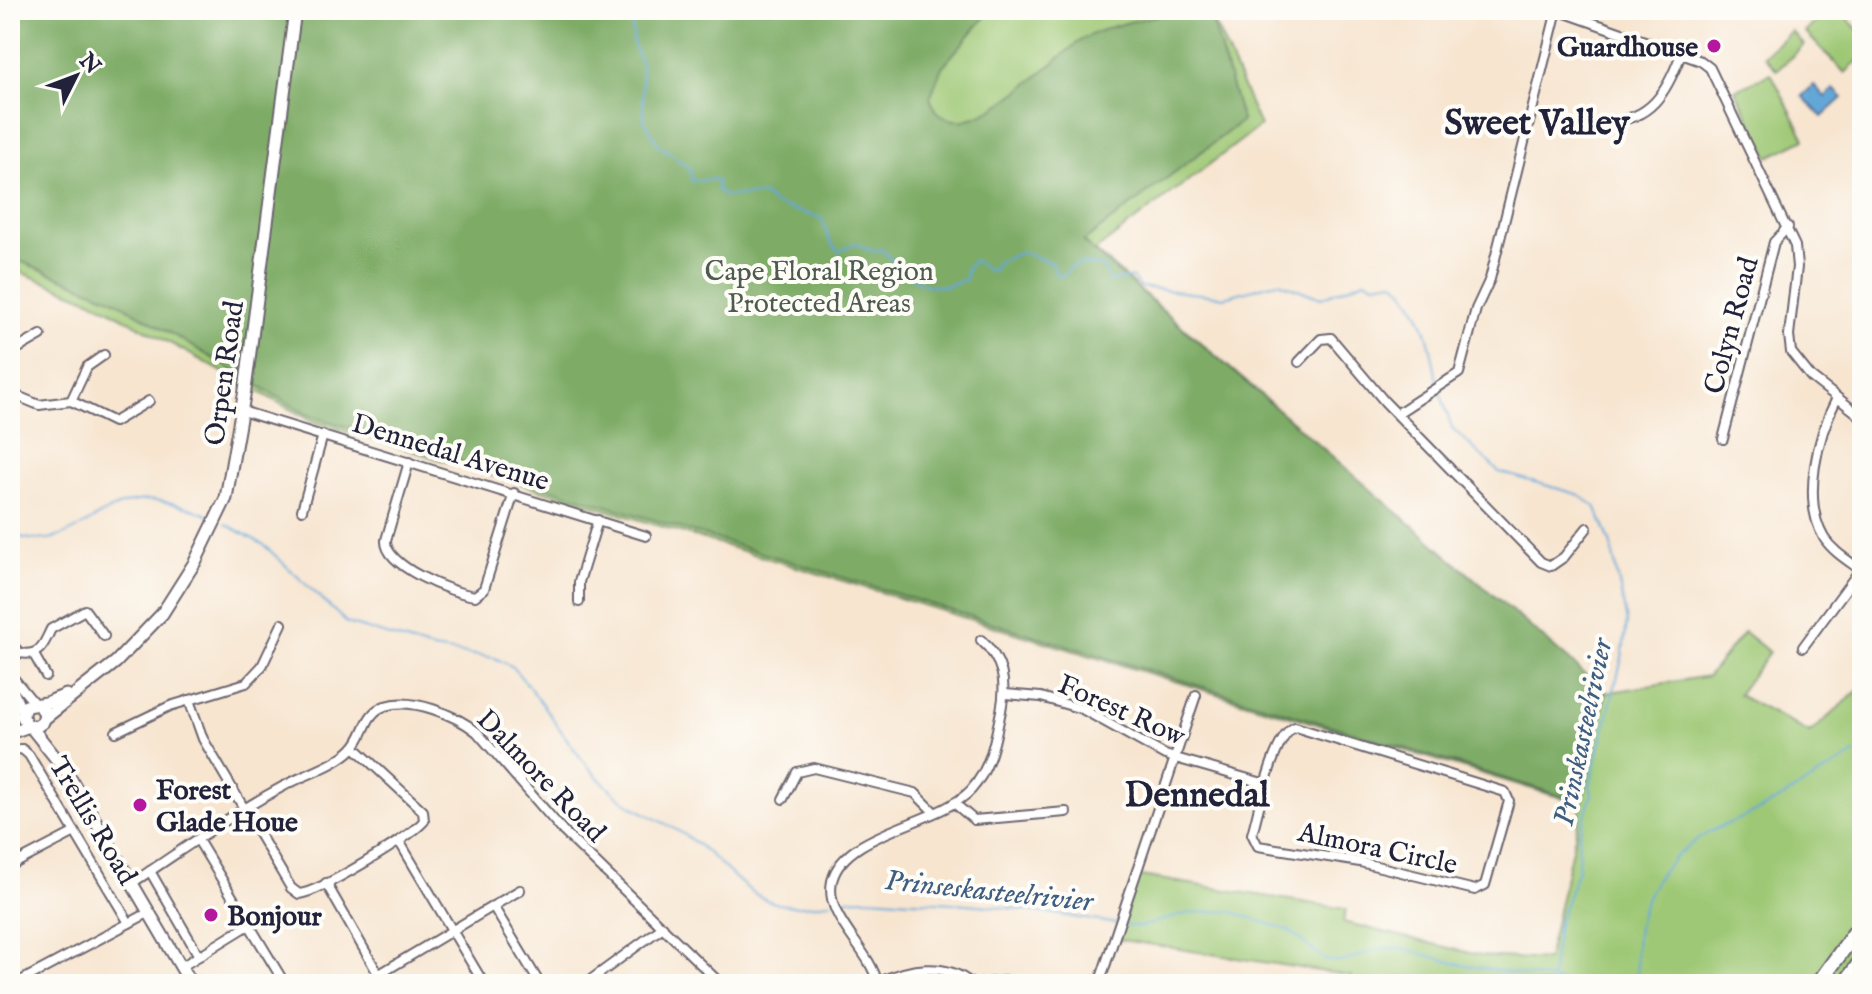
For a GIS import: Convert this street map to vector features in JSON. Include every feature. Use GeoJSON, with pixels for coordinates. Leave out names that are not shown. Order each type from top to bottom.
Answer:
{"type":"FeatureCollection","features":[{"type":"Feature","properties":{"kind":"highway"},"geometry":{"type":"LineString","coordinates":[[1818,984],[1862,923]]}},
{"type":"Feature","properties":{"kind":"highway"},"geometry":{"type":"LineString","coordinates":[[1845,984],[1862,960]]}},
{"type":"Feature","properties":{"kind":"main road","name":"Orpen Road"},"geometry":{"type":"LineString","coordinates":[[10,733],[45,719],[116,662],[146,633],[168,606],[195,562],[226,498],[242,411],[295,10]]}},
{"type":"Feature","properties":{"kind":"main road","name":"Orpen Road"},"geometry":{"type":"LineString","coordinates":[[10,724],[36,704],[79,689]]}},
{"type":"Feature","properties":{"kind":"main road"},"geometry":{"type":"LineString","coordinates":[[36,704],[66,771],[191,984]]}},
{"type":"Feature","properties":{"kind":"main road"},"geometry":{"type":"LineString","coordinates":[[22,712],[30,727],[66,771]]}},
{"type":"Feature","properties":{"kind":"street"},"geometry":{"type":"LineString","coordinates":[[1398,413],[1452,380],[1462,368],[1476,309],[1490,279],[1557,10],[1681,54],[1705,64],[1715,75],[1788,227],[1797,267],[1790,346],[1801,368],[1862,417]]}},
{"type":"Feature","properties":{"kind":"street"},"geometry":{"type":"LineString","coordinates":[[1606,121],[1632,120],[1642,114],[1672,79],[1681,54]]}},
{"type":"Feature","properties":{"kind":"street","name":"Colyn Road"},"geometry":{"type":"LineString","coordinates":[[1723,439],[1774,242],[1788,227]]}},
{"type":"Feature","properties":{"kind":"street"},"geometry":{"type":"LineString","coordinates":[[10,353],[41,335]]}},
{"type":"Feature","properties":{"kind":"street"},"geometry":{"type":"LineString","coordinates":[[1299,362],[1321,339],[1331,338],[1398,413],[1541,562],[1551,566],[1559,563],[1587,528]]}},
{"type":"Feature","properties":{"kind":"street"},"geometry":{"type":"LineString","coordinates":[[71,401],[87,367],[104,355]]}},
{"type":"Feature","properties":{"kind":"street"},"geometry":{"type":"LineString","coordinates":[[10,393],[39,405],[71,401],[114,422],[149,401]]}},
{"type":"Feature","properties":{"kind":"street"},"geometry":{"type":"LineString","coordinates":[[1803,647],[1861,571],[1831,547],[1818,521],[1814,460],[1837,398]]}},
{"type":"Feature","properties":{"kind":"street","name":"Dennedal Avenue"},"geometry":{"type":"LineString","coordinates":[[242,411],[646,536]]}},
{"type":"Feature","properties":{"kind":"street"},"geometry":{"type":"LineString","coordinates":[[302,510],[323,435]]}},
{"type":"Feature","properties":{"kind":"street"},"geometry":{"type":"LineString","coordinates":[[409,462],[386,540],[387,552],[395,563],[462,594],[475,596],[484,589],[514,493]]}},
{"type":"Feature","properties":{"kind":"street"},"geometry":{"type":"LineString","coordinates":[[579,602],[579,582],[598,520]]}},
{"type":"Feature","properties":{"kind":"street"},"geometry":{"type":"LineString","coordinates":[[10,643],[20,653],[33,653],[45,646],[51,629],[85,610],[104,636]]}},
{"type":"Feature","properties":{"kind":"street"},"geometry":{"type":"LineString","coordinates":[[116,732],[189,700],[251,679],[282,624]]}},
{"type":"Feature","properties":{"kind":"street"},"geometry":{"type":"LineString","coordinates":[[972,984],[951,972],[931,968],[896,974],[878,984],[867,954],[835,912],[832,897],[833,879],[840,863],[885,835],[954,803],[972,788],[986,767],[1005,694],[998,659],[981,640]]}},
{"type":"Feature","properties":{"kind":"street"},"geometry":{"type":"LineString","coordinates":[[33,653],[46,676]]}},
{"type":"Feature","properties":{"kind":"street"},"geometry":{"type":"LineString","coordinates":[[10,674],[36,704]]}},
{"type":"Feature","properties":{"kind":"street"},"geometry":{"type":"LineString","coordinates":[[10,681],[22,712]]}},
{"type":"Feature","properties":{"kind":"street","name":"Forest Row"},"geometry":{"type":"LineString","coordinates":[[1005,694],[1041,697],[1082,709],[1174,758],[1266,784]]}},
{"type":"Feature","properties":{"kind":"street"},"geometry":{"type":"LineString","coordinates":[[1099,984],[1196,695]]}},
{"type":"Feature","properties":{"kind":"street"},"geometry":{"type":"LineString","coordinates":[[189,700],[199,731],[295,892],[310,892],[399,841],[424,821],[425,814],[354,747]]}},
{"type":"Feature","properties":{"kind":"street","name":"Dalmore Road"},"geometry":{"type":"LineString","coordinates":[[132,883],[244,809],[354,747],[368,719],[386,706],[423,708],[464,722],[487,742],[564,832],[721,984]]}},
{"type":"Feature","properties":{"kind":"street","name":"Almora Circle"},"geometry":{"type":"LineString","coordinates":[[1301,727],[1502,790],[1509,801],[1488,880],[1475,890],[1360,862],[1258,846],[1252,834],[1266,784],[1284,734],[1301,727]]}},
{"type":"Feature","properties":{"kind":"street","name":"Trellis Road"},"geometry":{"type":"LineString","coordinates":[[12,750],[22,749],[29,755],[129,923]]}},
{"type":"Feature","properties":{"kind":"street"},"geometry":{"type":"LineString","coordinates":[[783,799],[797,772],[814,768],[915,793],[934,812]]}},
{"type":"Feature","properties":{"kind":"street"},"geometry":{"type":"LineString","coordinates":[[954,803],[974,820],[1066,812]]}},
{"type":"Feature","properties":{"kind":"street"},"geometry":{"type":"LineString","coordinates":[[10,866],[75,832]]}},
{"type":"Feature","properties":{"kind":"street"},"geometry":{"type":"LineString","coordinates":[[198,840],[285,984]]}},
{"type":"Feature","properties":{"kind":"street"},"geometry":{"type":"LineString","coordinates":[[399,841],[484,984]]}},
{"type":"Feature","properties":{"kind":"street"},"geometry":{"type":"LineString","coordinates":[[150,871],[199,956]]}},
{"type":"Feature","properties":{"kind":"street"},"geometry":{"type":"LineString","coordinates":[[326,883],[384,984]]}},
{"type":"Feature","properties":{"kind":"street"},"geometry":{"type":"LineString","coordinates":[[363,984],[520,890]]}},
{"type":"Feature","properties":{"kind":"street"},"geometry":{"type":"LineString","coordinates":[[493,906],[540,984]]}},
{"type":"Feature","properties":{"kind":"street"},"geometry":{"type":"LineString","coordinates":[[15,984],[148,913]]}},
{"type":"Feature","properties":{"kind":"street"},"geometry":{"type":"LineString","coordinates":[[181,967],[249,925]]}},
{"type":"Feature","properties":{"kind":"street"},"geometry":{"type":"LineString","coordinates":[[585,984],[663,927]]}},
{"type":"Feature","properties":{"kind":"street"},"geometry":{"type":"LineString","coordinates":[[979,984],[1005,981]]}},
{"type":"Feature","properties":{"kind":"green space","name":"Cape Floral Region Protected Areas"},"geometry":{"type":"Polygon","coordinates":[[[10,10],[1209,10],[1260,126],[1095,251],[1605,693],[1708,676],[1744,632],[1769,652],[1738,695],[1810,733],[1862,687],[1862,984],[1350,984],[1351,976],[1115,939],[1134,875],[1346,909],[1343,922],[1482,956],[1547,960],[1582,804],[312,421],[95,302],[10,268],[10,10]]]}},
{"type":"Feature","properties":{"kind":"green space","name":"Cape Floral Region Protected Areas"},"geometry":{"type":"Polygon","coordinates":[[[10,10],[991,10],[942,67],[930,98],[939,113],[954,120],[973,118],[993,109],[1035,79],[1070,48],[1095,33],[1144,18],[1209,10],[1242,121],[1083,242],[1606,692],[1582,802],[308,415],[111,298],[10,257],[10,10]]]}},
{"type":"Feature","properties":{"kind":"green space"},"geometry":{"type":"Polygon","coordinates":[[[1828,10],[1839,10],[1862,34],[1862,57],[1845,73],[1805,32],[1828,10]]]}},
{"type":"Feature","properties":{"kind":"green space"},"geometry":{"type":"Polygon","coordinates":[[[1791,31],[1804,45],[1777,70],[1764,56],[1791,31]]]}},
{"type":"Feature","properties":{"kind":"green space"},"geometry":{"type":"Polygon","coordinates":[[[1771,73],[1805,139],[1769,157],[1735,90],[1771,73]]]}},
{"type":"Feature","properties":{"kind":"water"},"geometry":{"type":"Polygon","coordinates":[[[1814,85],[1825,97],[1834,89],[1843,98],[1822,117],[1802,96],[1814,85]]]}},
{"type":"Feature","properties":{"kind":"waterway","name":"Prinskasteelrivier"},"geometry":{"type":"LineString","coordinates":[[632,10],[633,42],[641,63],[644,119],[658,144],[690,169],[692,181],[714,179],[718,182],[717,190],[725,196],[764,195],[774,204],[821,218],[831,243],[839,252],[854,243],[872,251],[881,249],[908,275],[928,285],[939,286],[966,279],[966,269],[974,260],[987,270],[994,270],[996,263],[1022,252],[1052,263],[1055,274],[1062,276],[1071,267],[1086,264],[1104,268],[1109,282],[1132,277],[1140,287],[1225,297],[1279,282],[1321,298],[1365,280],[1375,284],[1394,281],[1419,314],[1437,383]]}},
{"type":"Feature","properties":{"kind":"waterway","name":"Prinskasteelrivier"},"geometry":{"type":"LineString","coordinates":[[1440,391],[1452,428],[1499,472],[1577,494],[1595,506],[1610,541],[1627,622],[1622,658],[1590,786],[1592,794],[1579,834],[1578,869],[1558,923],[1551,978]]}},
{"type":"Feature","properties":{"kind":"waterway","name":"Prinseskasteelrivier"},"geometry":{"type":"LineString","coordinates":[[10,533],[45,540],[75,530],[116,507],[141,500],[172,503],[210,516]]}},
{"type":"Feature","properties":{"kind":"waterway","name":"Prinseskasteelrivier"},"geometry":{"type":"LineString","coordinates":[[226,524],[264,545],[347,623],[432,649],[495,658],[511,666],[584,761],[611,790],[629,804],[689,838],[751,891],[766,900],[784,905],[831,902]]}},
{"type":"Feature","properties":{"kind":"waterway"},"geometry":{"type":"LineString","coordinates":[[1639,984],[1636,960],[1640,917],[1656,880],[1670,863],[1706,834],[1762,809],[1862,750]]}},
{"type":"Feature","properties":{"kind":"waterway","name":"Prinseskasteelrivier"},"geometry":{"type":"LineString","coordinates":[[837,901],[865,898],[963,904],[1117,924]]}},
{"type":"Feature","properties":{"kind":"waterway","name":"Prinseskasteelrivier"},"geometry":{"type":"LineString","coordinates":[[1123,925],[1140,927],[1189,913],[1230,911],[1290,931],[1325,960],[1340,962],[1384,948],[1406,949],[1457,964],[1578,984]]}},
{"type":"Feature","properties":{"kind":"place","name":"Guardhouse"},"geometry":{"type":"Point","coordinates":[1714,46]}},
{"type":"Feature","properties":{"kind":"place","name":"Forest Glade Houe"},"geometry":{"type":"Point","coordinates":[140,805]}},
{"type":"Feature","properties":{"kind":"place","name":"Bonjour"},"geometry":{"type":"Point","coordinates":[211,915]}},
{"type":"Feature","properties":{"kind":"district","name":"Sweet Valley"},"geometry":{"type":"Point","coordinates":[1537,121]}},
{"type":"Feature","properties":{"kind":"district","name":"Dennedal"},"geometry":{"type":"Point","coordinates":[1197,793]}}]}
